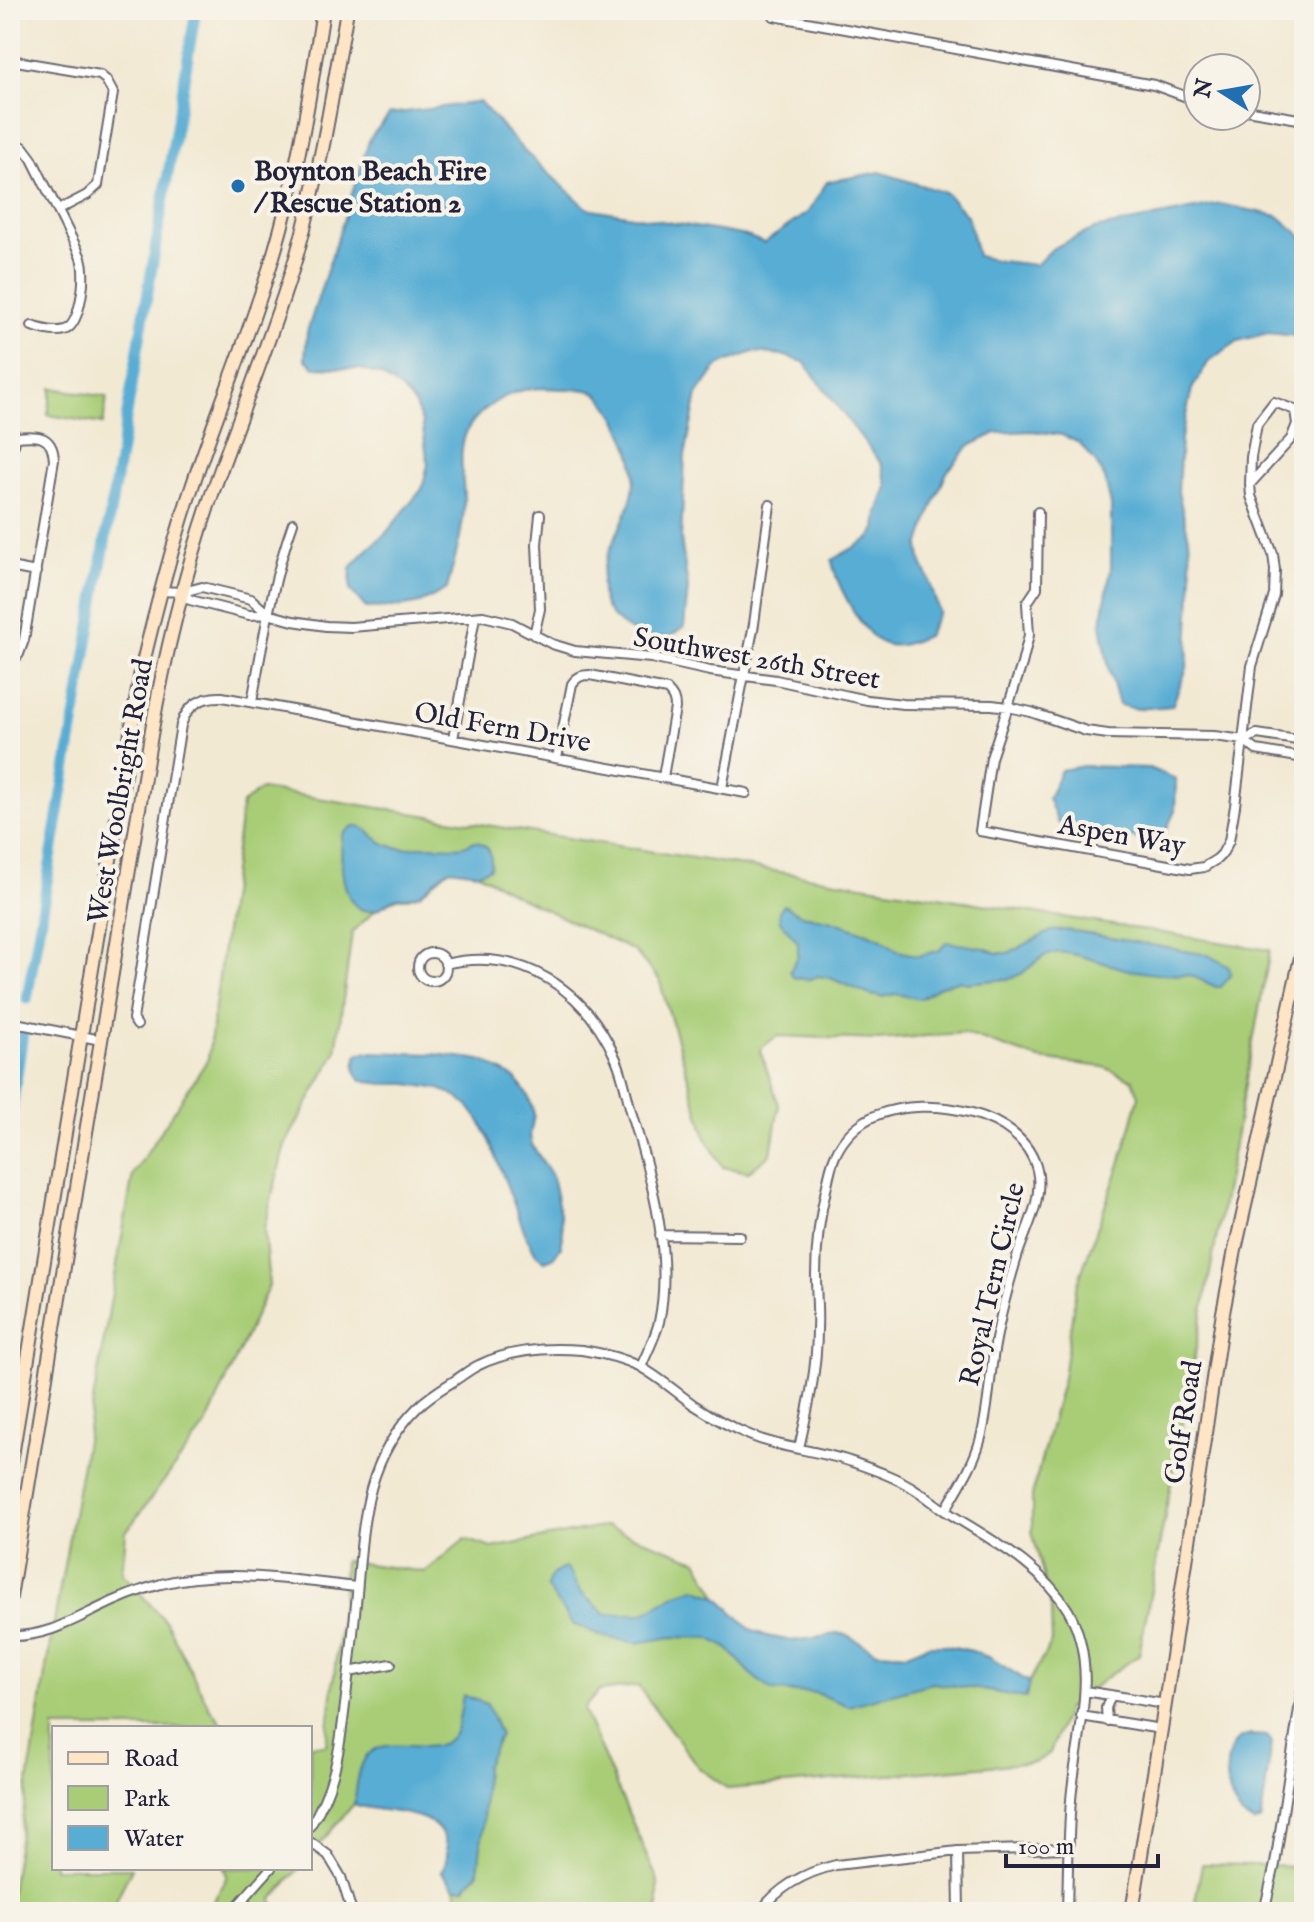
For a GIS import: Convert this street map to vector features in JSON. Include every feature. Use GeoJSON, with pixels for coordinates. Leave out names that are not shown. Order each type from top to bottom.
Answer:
{"type":"FeatureCollection","features":[{"type":"Feature","properties":{"kind":"main road","name":"West Woolbright Road"},"geometry":{"type":"LineString","coordinates":[[10,1468],[134,708],[160,591],[193,483],[251,326],[281,230],[301,150],[323,10]]}},
{"type":"Feature","properties":{"kind":"main road","name":"West Woolbright Road"},"geometry":{"type":"LineString","coordinates":[[10,1597],[168,649],[213,492],[297,254],[317,173],[347,10]]}},
{"type":"Feature","properties":{"kind":"main road"},"geometry":{"type":"LineString","coordinates":[[1280,10],[1304,14]]}},
{"type":"Feature","properties":{"kind":"main road","name":"Golf Road"},"geometry":{"type":"LineString","coordinates":[[1132,1912],[1232,1264],[1304,944]]}},
{"type":"Feature","properties":{"kind":"street"},"geometry":{"type":"LineString","coordinates":[[774,13],[1154,85],[1182,95]]}},
{"type":"Feature","properties":{"kind":"street"},"geometry":{"type":"LineString","coordinates":[[10,60],[100,75],[113,93],[98,185],[87,195],[58,210]]}},
{"type":"Feature","properties":{"kind":"street"},"geometry":{"type":"LineString","coordinates":[[1262,113],[1304,120]]}},
{"type":"Feature","properties":{"kind":"street"},"geometry":{"type":"LineString","coordinates":[[10,139],[23,147],[32,159],[83,265],[78,313],[71,326],[65,330],[32,326]]}},
{"type":"Feature","properties":{"kind":"street"},"geometry":{"type":"LineString","coordinates":[[1244,740],[1252,666],[1275,587],[1273,554],[1251,496],[1250,484],[1251,457],[1257,424],[1274,402],[1295,410],[1297,424],[1291,439],[1250,484]]}},
{"type":"Feature","properties":{"kind":"street"},"geometry":{"type":"LineString","coordinates":[[10,426],[16,437],[10,449]]}},
{"type":"Feature","properties":{"kind":"street"},"geometry":{"type":"LineString","coordinates":[[10,664],[19,654],[24,640],[54,460],[51,446],[41,437],[16,437]]}},
{"type":"Feature","properties":{"kind":"street"},"geometry":{"type":"LineString","coordinates":[[722,788],[756,610],[770,505]]}},
{"type":"Feature","properties":{"kind":"street"},"geometry":{"type":"LineString","coordinates":[[1008,707],[1029,635],[1027,603],[1037,588],[1038,512]]}},
{"type":"Feature","properties":{"kind":"street"},"geometry":{"type":"LineString","coordinates":[[534,635],[540,609],[537,544],[540,515]]}},
{"type":"Feature","properties":{"kind":"street"},"geometry":{"type":"LineString","coordinates":[[252,702],[281,557],[293,523]]}},
{"type":"Feature","properties":{"kind":"street"},"geometry":{"type":"LineString","coordinates":[[10,567],[36,572]]}},
{"type":"Feature","properties":{"kind":"street","name":"Southwest 26th Street"},"geometry":{"type":"LineString","coordinates":[[160,591],[183,592],[202,587],[251,599],[268,614]]}},
{"type":"Feature","properties":{"kind":"street","name":"Southwest 26th Street"},"geometry":{"type":"LineString","coordinates":[[183,592],[190,600],[249,615],[268,614],[309,624],[351,627],[483,616],[498,618],[575,651],[651,658],[867,700],[1008,707],[1031,712],[1072,728],[1108,734],[1180,734],[1244,740],[1257,734],[1304,741]]}},
{"type":"Feature","properties":{"kind":"street"},"geometry":{"type":"LineString","coordinates":[[453,739],[475,617]]}},
{"type":"Feature","properties":{"kind":"street"},"geometry":{"type":"LineString","coordinates":[[557,758],[572,684],[576,678],[590,675],[667,690],[672,695],[675,708],[663,777]]}},
{"type":"Feature","properties":{"kind":"street","name":"Old Fern Drive"},"geometry":{"type":"LineString","coordinates":[[137,1025],[133,1019],[183,718],[193,705],[206,698],[252,702],[746,793]]}},
{"type":"Feature","properties":{"kind":"street","name":"Aspen Way"},"geometry":{"type":"LineString","coordinates":[[1008,707],[991,758],[980,831],[1190,869],[1217,859],[1229,841],[1244,740]]}},
{"type":"Feature","properties":{"kind":"street","name":"Southwest 26th Street"},"geometry":{"type":"LineString","coordinates":[[1244,740],[1256,750],[1304,758]]}},
{"type":"Feature","properties":{"kind":"street"},"geometry":{"type":"LineString","coordinates":[[445,964],[502,961],[528,968],[568,992],[586,1010],[617,1061],[652,1181],[660,1235],[662,1275],[658,1323],[641,1367]]}},
{"type":"Feature","properties":{"kind":"street"},"geometry":{"type":"LineString","coordinates":[[10,1022],[101,1040]]}},
{"type":"Feature","properties":{"kind":"street","name":"Royal Tern Circle"},"geometry":{"type":"LineString","coordinates":[[799,1448],[816,1359],[818,1233],[830,1171],[843,1141],[869,1119],[884,1112],[908,1108],[946,1108],[990,1119],[1017,1135],[1027,1146],[1035,1160],[1039,1189],[1004,1301],[981,1438],[967,1472],[945,1511]]}},
{"type":"Feature","properties":{"kind":"street"},"geometry":{"type":"LineString","coordinates":[[660,1235],[740,1236]]}},
{"type":"Feature","properties":{"kind":"street"},"geometry":{"type":"LineString","coordinates":[[312,1823],[323,1805],[338,1763],[363,1520],[373,1480],[395,1436],[430,1396],[479,1365],[538,1350],[583,1351],[607,1355],[641,1367],[722,1422],[749,1435],[777,1445],[851,1461],[913,1488],[1027,1566],[1057,1594],[1075,1625],[1085,1659],[1085,1691],[1071,1801],[1067,1912]]}},
{"type":"Feature","properties":{"kind":"street"},"geometry":{"type":"LineString","coordinates":[[10,1636],[46,1632],[158,1585],[189,1579],[244,1575],[357,1587]]}},
{"type":"Feature","properties":{"kind":"street"},"geometry":{"type":"LineString","coordinates":[[349,1672],[391,1664]]}},
{"type":"Feature","properties":{"kind":"street"},"geometry":{"type":"LineString","coordinates":[[1264,1912],[1275,1864],[1304,1677]]}},
{"type":"Feature","properties":{"kind":"street"},"geometry":{"type":"LineString","coordinates":[[1085,1691],[1165,1704]]}},
{"type":"Feature","properties":{"kind":"street"},"geometry":{"type":"LineString","coordinates":[[1107,1721],[1106,1708],[1111,1695]]}},
{"type":"Feature","properties":{"kind":"street"},"geometry":{"type":"LineString","coordinates":[[1081,1716],[1161,1729]]}},
{"type":"Feature","properties":{"kind":"street"},"geometry":{"type":"LineString","coordinates":[[312,1843],[328,1855],[341,1877],[352,1912]]}},
{"type":"Feature","properties":{"kind":"street"},"geometry":{"type":"LineString","coordinates":[[760,1912],[790,1883],[836,1865],[958,1851],[1068,1848]]}},
{"type":"Feature","properties":{"kind":"street"},"geometry":{"type":"LineString","coordinates":[[958,1851],[959,1912]]}},
{"type":"Feature","properties":{"kind":"street"},"geometry":{"type":"LineString","coordinates":[[232,1912],[269,1870]]}},
{"type":"Feature","properties":{"kind":"green space"},"geometry":{"type":"Polygon","coordinates":[[[52,388],[107,397],[103,424],[48,415],[52,388]]]}},
{"type":"Feature","properties":{"kind":"green space"},"geometry":{"type":"Polygon","coordinates":[[[261,789],[1270,950],[1139,1655],[1067,1709],[1050,1753],[1036,1762],[728,1789],[699,1768],[638,1686],[599,1691],[583,1709],[658,1881],[658,1912],[460,1912],[455,1888],[442,1872],[447,1850],[439,1830],[430,1822],[406,1813],[354,1804],[312,1853],[312,1745],[326,1745],[342,1607],[344,1561],[425,1572],[465,1539],[492,1548],[606,1526],[697,1560],[717,1596],[750,1629],[766,1636],[792,1641],[837,1633],[847,1635],[877,1652],[907,1654],[929,1645],[943,1645],[990,1658],[1029,1682],[1052,1642],[1051,1607],[1032,1531],[1032,1495],[1063,1378],[1076,1288],[1121,1161],[1139,1096],[1133,1080],[1104,1067],[1039,1059],[963,1033],[878,1040],[777,1036],[760,1049],[779,1106],[771,1154],[749,1172],[723,1167],[706,1138],[659,979],[634,951],[519,897],[478,873],[450,869],[420,894],[397,898],[375,910],[352,933],[336,1052],[285,1145],[264,1228],[269,1285],[207,1423],[126,1532],[122,1573],[166,1622],[210,1709],[224,1726],[52,1726],[52,1870],[131,1870],[113,1912],[10,1912],[47,1662],[133,1174],[208,1059],[242,804],[261,789]]]}},
{"type":"Feature","properties":{"kind":"green space"},"geometry":{"type":"Polygon","coordinates":[[[1202,1864],[1304,1866],[1304,1912],[1193,1912],[1202,1864]]]}},
{"type":"Feature","properties":{"kind":"green space"},"geometry":{"type":"Polygon","coordinates":[[[225,1870],[297,1870],[272,1900],[276,1912],[208,1912],[227,1876],[225,1870]]]}},
{"type":"Feature","properties":{"kind":"water"},"geometry":{"type":"Polygon","coordinates":[[[480,102],[524,151],[587,208],[747,236],[764,243],[808,212],[827,182],[880,172],[946,193],[968,217],[977,256],[1000,261],[1036,265],[1053,248],[1094,229],[1220,204],[1278,216],[1304,238],[1304,337],[1268,333],[1238,341],[1209,361],[1192,389],[1181,438],[1178,492],[1189,538],[1192,575],[1187,668],[1172,706],[1138,709],[1119,705],[1101,624],[1111,569],[1111,505],[1105,479],[1095,461],[1079,443],[1062,435],[1031,431],[996,433],[969,446],[947,472],[919,547],[939,612],[927,636],[895,646],[884,644],[867,631],[838,581],[832,560],[870,538],[876,529],[887,487],[882,465],[804,362],[782,355],[753,352],[724,363],[716,368],[697,395],[685,456],[681,539],[688,588],[684,627],[672,635],[659,639],[640,635],[621,625],[604,603],[604,569],[630,503],[634,468],[625,438],[609,407],[596,393],[581,389],[538,388],[521,391],[495,402],[480,413],[469,427],[462,445],[463,516],[447,589],[420,603],[366,608],[350,590],[351,568],[386,533],[422,489],[428,464],[422,422],[414,403],[402,390],[380,375],[360,369],[314,367],[305,359],[307,332],[370,138],[390,114],[480,102]]]}},
{"type":"Feature","properties":{"kind":"water"},"geometry":{"type":"Polygon","coordinates":[[[1084,766],[1149,768],[1176,779],[1175,811],[1160,843],[1058,823],[1048,798],[1061,770],[1084,766]]]}},
{"type":"Feature","properties":{"kind":"water"},"geometry":{"type":"Polygon","coordinates":[[[358,826],[381,842],[397,848],[458,847],[479,842],[489,850],[490,868],[478,873],[450,869],[418,895],[394,899],[374,910],[363,910],[348,895],[341,856],[343,834],[358,826]]]}},
{"type":"Feature","properties":{"kind":"water"},"geometry":{"type":"Polygon","coordinates":[[[784,905],[802,915],[865,932],[898,951],[919,956],[940,950],[946,942],[1009,953],[1051,931],[1067,930],[1208,955],[1229,967],[1231,975],[1221,987],[1216,987],[1190,975],[1128,970],[1060,952],[1044,956],[1021,974],[1008,979],[966,983],[961,980],[941,986],[919,999],[896,994],[882,997],[830,978],[818,976],[808,980],[793,977],[790,971],[798,956],[798,942],[780,921],[779,911],[784,905]]]}},
{"type":"Feature","properties":{"kind":"water"},"geometry":{"type":"Polygon","coordinates":[[[367,1052],[475,1059],[516,1079],[532,1106],[532,1145],[552,1176],[560,1214],[563,1237],[553,1258],[545,1261],[536,1254],[527,1238],[489,1139],[469,1107],[440,1089],[361,1080],[356,1073],[357,1056],[367,1052]]]}},
{"type":"Feature","properties":{"kind":"water"},"geometry":{"type":"Polygon","coordinates":[[[565,1568],[580,1592],[606,1614],[643,1614],[677,1594],[695,1588],[717,1596],[750,1629],[766,1636],[792,1641],[837,1633],[847,1635],[877,1652],[907,1654],[929,1645],[972,1651],[990,1658],[1029,1682],[1026,1698],[932,1683],[849,1706],[815,1693],[772,1691],[727,1648],[709,1638],[672,1637],[637,1643],[605,1637],[573,1624],[547,1588],[552,1575],[565,1568]]]}},
{"type":"Feature","properties":{"kind":"water"},"geometry":{"type":"Polygon","coordinates":[[[463,1695],[487,1704],[500,1735],[485,1766],[478,1873],[464,1888],[455,1888],[442,1872],[447,1857],[445,1841],[430,1822],[354,1804],[359,1773],[367,1756],[387,1746],[425,1747],[447,1741],[457,1728],[463,1695]]]}},
{"type":"Feature","properties":{"kind":"water"},"geometry":{"type":"Polygon","coordinates":[[[1267,1736],[1272,1742],[1261,1820],[1254,1823],[1234,1805],[1227,1775],[1233,1746],[1240,1738],[1267,1736]]]}},
{"type":"Feature","properties":{"kind":"waterway"},"geometry":{"type":"LineString","coordinates":[[27,999],[196,10]]}},
{"type":"Feature","properties":{"kind":"waterway"},"geometry":{"type":"LineString","coordinates":[[10,1121],[23,1033]]}},
{"type":"Feature","properties":{"kind":"place","name":"Boynton Beach Fire / Rescue Station 2"},"geometry":{"type":"Point","coordinates":[238,186]}}]}
